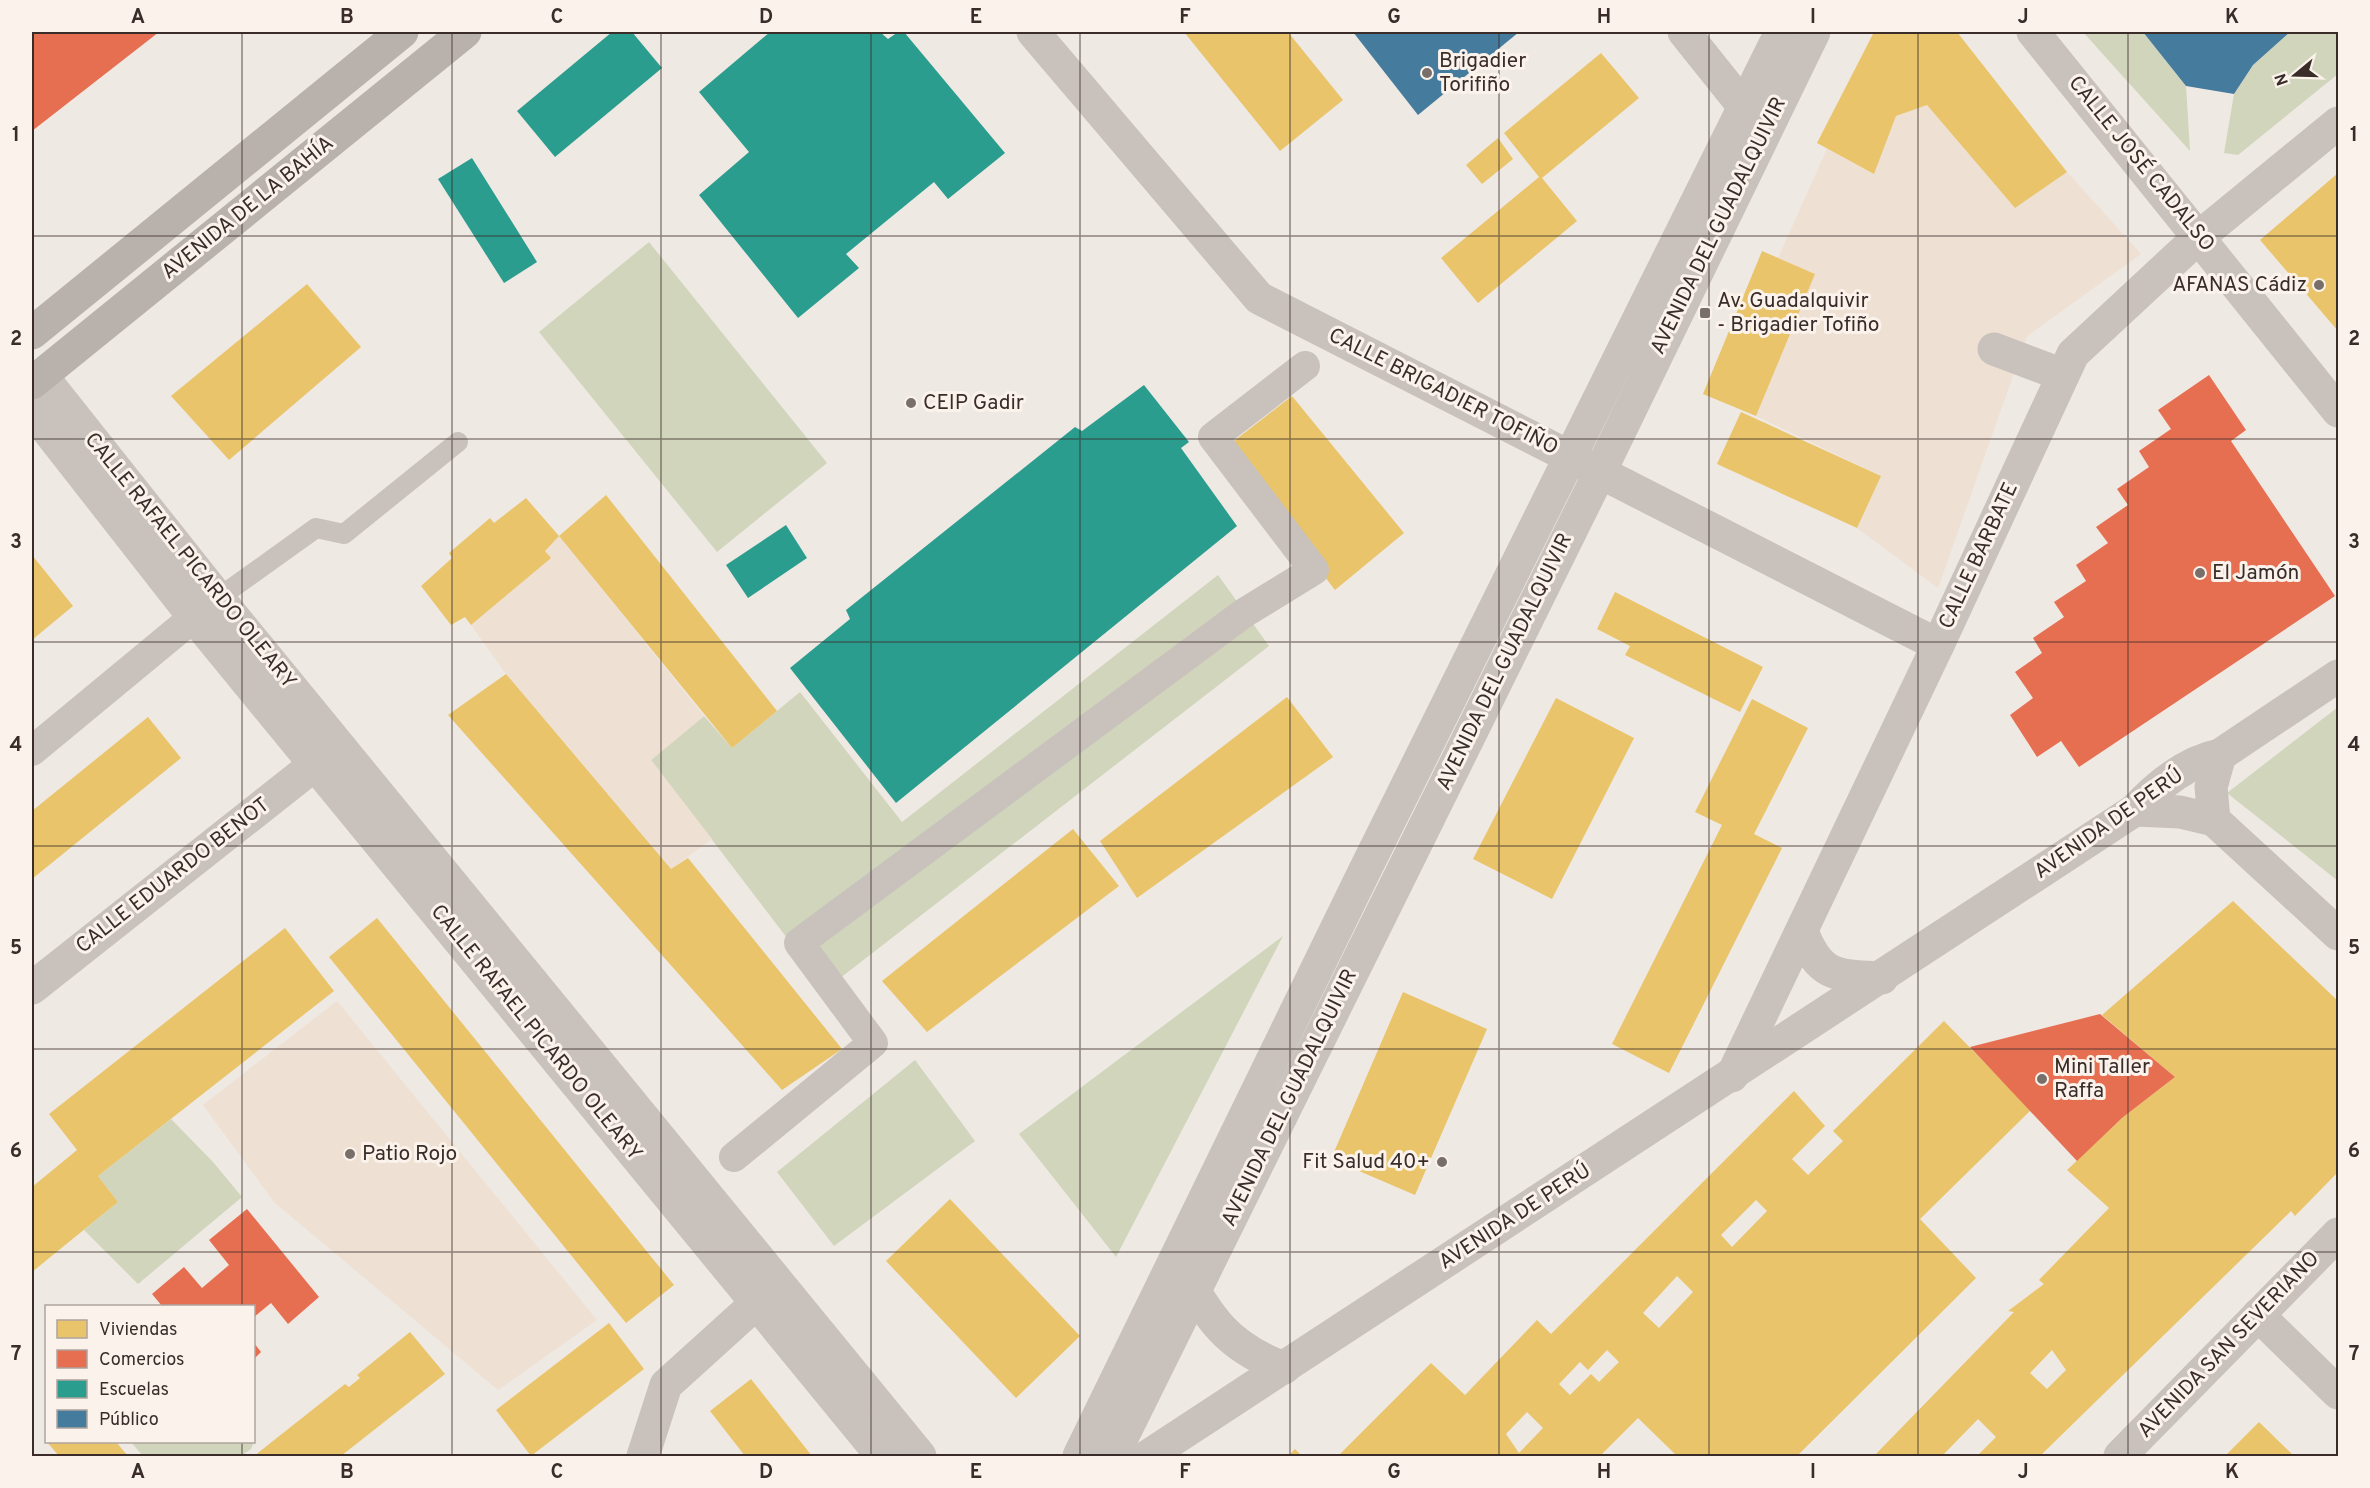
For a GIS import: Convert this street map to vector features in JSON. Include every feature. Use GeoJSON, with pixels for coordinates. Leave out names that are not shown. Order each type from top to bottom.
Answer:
{"type":"FeatureCollection","features":[{"type":"Feature","properties":{"kind":"main road","name":"AVENIDA DE LA BAHÍA"},"geometry":{"type":"LineString","coordinates":[[32,333],[402,32]]}},
{"type":"Feature","properties":{"kind":"main road","name":"AVENIDA DE LA BAHÍA"},"geometry":{"type":"LineString","coordinates":[[36,379],[465,32]]}},
{"type":"Feature","properties":{"kind":"street","name":"CALLE BRIGADIER TOFIÑO"},"geometry":{"type":"LineString","coordinates":[[1033,32],[1260,298],[1601,470],[1938,645]]}},
{"type":"Feature","properties":{"kind":"street"},"geometry":{"type":"LineString","coordinates":[[1684,32],[1744,107]]}},
{"type":"Feature","properties":{"kind":"street","name":"AVENIDA DEL GUADALQUIVIR"},"geometry":{"type":"LineString","coordinates":[[1079,1456],[1781,32]]}},
{"type":"Feature","properties":{"kind":"street","name":"AVENIDA DEL GUADALQUIVIR"},"geometry":{"type":"LineString","coordinates":[[1113,1456],[1601,470],[1814,32]]}},
{"type":"Feature","properties":{"kind":"street","name":"CALLE JOSÉ CADALSO"},"geometry":{"type":"LineString","coordinates":[[2033,32],[2200,236],[2338,411]]}},
{"type":"Feature","properties":{"kind":"street","name":"CALLE BARBATE"},"geometry":{"type":"LineString","coordinates":[[1732,1076],[1938,645],[2073,354],[2200,236],[2338,123]]}},
{"type":"Feature","properties":{"kind":"street"},"geometry":{"type":"LineString","coordinates":[[1994,349],[2063,375]]}},
{"type":"Feature","properties":{"kind":"street"},"geometry":{"type":"LineString","coordinates":[[734,1157],[873,1043],[799,943],[1244,613],[1314,570],[1213,437],[1305,366]]}},
{"type":"Feature","properties":{"kind":"street","name":"CALLE RAFAEL PICARDO OLEARY"},"geometry":{"type":"LineString","coordinates":[[36,379],[206,608]]}},
{"type":"Feature","properties":{"kind":"street","name":"CALLE RAFAEL PICARDO OLEARY"},"geometry":{"type":"LineString","coordinates":[[32,410],[206,608],[767,1294],[882,1456]]}},
{"type":"Feature","properties":{"kind":"street"},"geometry":{"type":"LineString","coordinates":[[32,751],[206,608]]}},
{"type":"Feature","properties":{"kind":"street","name":"AVENIDA DE PERÚ"},"geometry":{"type":"LineString","coordinates":[[1148,1456],[1882,978],[2135,810],[2153,790],[2199,759],[2220,755],[2338,676]]}},
{"type":"Feature","properties":{"kind":"street","name":"CALLE EDUARDO BENOT"},"geometry":{"type":"LineString","coordinates":[[32,988],[327,755]]}},
{"type":"Feature","properties":{"kind":"street"},"geometry":{"type":"LineString","coordinates":[[2214,820],[2211,787],[2220,755]]}},
{"type":"Feature","properties":{"kind":"street"},"geometry":{"type":"LineString","coordinates":[[2135,810],[2180,812],[2214,820],[2338,934]]}},
{"type":"Feature","properties":{"kind":"street"},"geometry":{"type":"LineString","coordinates":[[1802,931],[1809,950],[1823,967],[1842,976],[1882,978]]}},
{"type":"Feature","properties":{"kind":"street","name":"AVENIDA SAN SEVERIANO"},"geometry":{"type":"LineString","coordinates":[[2120,1456],[2338,1234]]}},
{"type":"Feature","properties":{"kind":"street"},"geometry":{"type":"LineString","coordinates":[[1176,1258],[1222,1333],[1258,1358],[1284,1368]]}},
{"type":"Feature","properties":{"kind":"street","name":"CALLE RAFAEL PICARDO OLEARY"},"geometry":{"type":"LineString","coordinates":[[767,1294],[920,1456]]}},
{"type":"Feature","properties":{"kind":"street"},"geometry":{"type":"LineString","coordinates":[[649,1452],[666,1385],[767,1294]]}},
{"type":"Feature","properties":{"kind":"street"},"geometry":{"type":"LineString","coordinates":[[2258,1314],[2338,1393]]}},
{"type":"Feature","properties":{"kind":"lane"},"geometry":{"type":"LineString","coordinates":[[206,608],[316,528],[344,534],[458,442]]}},
{"type":"Feature","properties":{"kind":"green space"},"geometry":{"type":"Polygon","coordinates":[[[2083,32],[2143,32],[2186,86],[2190,151],[2083,32]]]}},
{"type":"Feature","properties":{"kind":"green space"},"geometry":{"type":"Polygon","coordinates":[[[2290,32],[2338,32],[2338,74],[2238,155],[2224,153],[2234,94],[2253,65],[2290,32]]]}},
{"type":"Feature","properties":{"kind":"green space"},"geometry":{"type":"Polygon","coordinates":[[[649,242],[827,463],[717,552],[539,332],[649,242]]]}},
{"type":"Feature","properties":{"kind":"green space"},"geometry":{"type":"Polygon","coordinates":[[[1218,575],[1269,646],[826,989],[651,760],[704,716],[732,748],[800,692],[902,822],[1218,575]]]}},
{"type":"Feature","properties":{"kind":"green space"},"geometry":{"type":"Polygon","coordinates":[[[2338,707],[2338,881],[2227,793],[2338,707]]]}},
{"type":"Feature","properties":{"kind":"green space"},"geometry":{"type":"Polygon","coordinates":[[[1283,936],[1116,1257],[1019,1134],[1283,936]]]}},
{"type":"Feature","properties":{"kind":"green space"},"geometry":{"type":"Polygon","coordinates":[[[915,1060],[975,1141],[834,1246],[777,1172],[915,1060]]]}},
{"type":"Feature","properties":{"kind":"green space"},"geometry":{"type":"Polygon","coordinates":[[[171,1119],[213,1162],[242,1197],[138,1284],[84,1230],[118,1202],[98,1176],[171,1119]]]}},
{"type":"Feature","properties":{"kind":"green space"},"geometry":{"type":"Polygon","coordinates":[[[132,1443],[254,1443],[251,1449],[241,1456],[143,1456],[132,1443]]]}},
{"type":"Feature","properties":{"kind":"shaded area"},"geometry":{"type":"Polygon","coordinates":[[[1927,105],[2015,208],[2067,172],[2141,254],[2027,336],[1938,588],[1857,528],[1881,476],[1756,416],[1815,274],[1778,258],[1827,149],[1874,174],[1896,116],[1927,105]]]}},
{"type":"Feature","properties":{"kind":"shaded area"},"geometry":{"type":"Polygon","coordinates":[[[559,536],[704,716],[651,760],[712,839],[671,869],[506,674],[471,625],[550,558],[545,551],[559,536]]]}},
{"type":"Feature","properties":{"kind":"shaded area","name":"Patio Rojo"},"geometry":{"type":"Polygon","coordinates":[[[337,1001],[597,1320],[498,1390],[275,1203],[203,1105],[337,1001]]]}},
{"type":"Feature","properties":{"kind":"building: Viviendas"},"geometry":{"type":"Polygon","coordinates":[[[1184,32],[1288,32],[1343,100],[1280,151],[1184,32]]]}},
{"type":"Feature","properties":{"kind":"building: Viviendas"},"geometry":{"type":"Polygon","coordinates":[[[1874,32],[1957,32],[2067,172],[2015,208],[1927,105],[1896,116],[1874,174],[1817,143],[1874,32]]]}},
{"type":"Feature","properties":{"kind":"building: Viviendas"},"geometry":{"type":"Polygon","coordinates":[[[1601,53],[1639,98],[1542,178],[1577,221],[1478,303],[1441,258],[1539,177],[1504,133],[1601,53]]]}},
{"type":"Feature","properties":{"kind":"building: Viviendas"},"geometry":{"type":"Polygon","coordinates":[[[1498,138],[1513,159],[1482,184],[1466,165],[1498,138]]]}},
{"type":"Feature","properties":{"kind":"building: Viviendas","name":"AFANAS Cádiz"},"geometry":{"type":"Polygon","coordinates":[[[2338,173],[2338,331],[2260,240],[2338,173]]]}},
{"type":"Feature","properties":{"kind":"building: Viviendas"},"geometry":{"type":"Polygon","coordinates":[[[1762,251],[1815,274],[1756,416],[1703,394],[1762,251]]]}},
{"type":"Feature","properties":{"kind":"building: Viviendas"},"geometry":{"type":"Polygon","coordinates":[[[307,284],[361,347],[229,460],[171,396],[307,284]]]}},
{"type":"Feature","properties":{"kind":"building: Viviendas"},"geometry":{"type":"Polygon","coordinates":[[[1292,396],[1404,533],[1335,590],[1225,448],[1292,396]]]}},
{"type":"Feature","properties":{"kind":"building: Viviendas"},"geometry":{"type":"Polygon","coordinates":[[[1741,412],[1881,476],[1857,528],[1717,464],[1741,412]]]}},
{"type":"Feature","properties":{"kind":"building: Viviendas"},"geometry":{"type":"Polygon","coordinates":[[[606,495],[777,711],[732,748],[559,536],[606,495]]]}},
{"type":"Feature","properties":{"kind":"building: Viviendas"},"geometry":{"type":"Polygon","coordinates":[[[526,498],[559,536],[545,551],[551,558],[471,625],[465,617],[451,625],[421,586],[452,558],[449,553],[490,518],[494,523],[526,498]]]}},
{"type":"Feature","properties":{"kind":"building: Viviendas"},"geometry":{"type":"Polygon","coordinates":[[[32,555],[73,606],[32,640],[32,555]]]}},
{"type":"Feature","properties":{"kind":"building: Viviendas"},"geometry":{"type":"Polygon","coordinates":[[[1615,592],[1763,667],[1740,712],[1625,655],[1630,646],[1597,629],[1615,592]]]}},
{"type":"Feature","properties":{"kind":"building: Viviendas"},"geometry":{"type":"Polygon","coordinates":[[[506,674],[671,869],[688,858],[842,1049],[782,1090],[448,715],[506,674]]]}},
{"type":"Feature","properties":{"kind":"building: Viviendas"},"geometry":{"type":"Polygon","coordinates":[[[1287,697],[1333,757],[1137,898],[1100,841],[1287,697]]]}},
{"type":"Feature","properties":{"kind":"building: Viviendas"},"geometry":{"type":"Polygon","coordinates":[[[1556,698],[1634,738],[1552,899],[1473,859],[1556,698]]]}},
{"type":"Feature","properties":{"kind":"building: Viviendas"},"geometry":{"type":"Polygon","coordinates":[[[1752,699],[1808,728],[1754,834],[1782,848],[1669,1073],[1612,1044],[1722,825],[1695,812],[1752,699]]]}},
{"type":"Feature","properties":{"kind":"building: Viviendas"},"geometry":{"type":"Polygon","coordinates":[[[148,717],[181,758],[32,879],[32,811],[148,717]]]}},
{"type":"Feature","properties":{"kind":"building: Viviendas"},"geometry":{"type":"Polygon","coordinates":[[[1073,829],[1119,886],[927,1032],[882,981],[1073,829]]]}},
{"type":"Feature","properties":{"kind":"building: Viviendas"},"geometry":{"type":"Polygon","coordinates":[[[2233,901],[2338,1001],[2338,1172],[2295,1216],[2291,1211],[2040,1456],[1977,1456],[1996,1437],[1978,1419],[1942,1456],[1874,1456],[2014,1312],[2008,1311],[2044,1284],[2039,1280],[2109,1208],[2067,1170],[2122,1118],[2175,1077],[2102,1015],[2233,901]],[[2052,1350],[2030,1373],[2047,1389],[2066,1370],[2052,1350]]]}},
{"type":"Feature","properties":{"kind":"building: Viviendas"},"geometry":{"type":"Polygon","coordinates":[[[377,918],[674,1285],[626,1323],[329,957],[377,918]]]}},
{"type":"Feature","properties":{"kind":"building: Viviendas"},"geometry":{"type":"Polygon","coordinates":[[[285,928],[334,991],[98,1176],[118,1202],[32,1272],[32,1187],[77,1150],[49,1114],[285,928]]]}},
{"type":"Feature","properties":{"kind":"building: Viviendas"},"geometry":{"type":"Polygon","coordinates":[[[1403,992],[1487,1029],[1415,1195],[1331,1159],[1403,992]]]}},
{"type":"Feature","properties":{"kind":"building: Viviendas"},"geometry":{"type":"Polygon","coordinates":[[[1944,1021],[2031,1110],[1920,1219],[1976,1278],[1797,1456],[1677,1456],[1638,1418],[1600,1456],[1338,1456],[1431,1363],[1465,1395],[1537,1320],[1551,1334],[1794,1091],[1825,1126],[1792,1159],[1808,1175],[1843,1141],[1833,1131],[1944,1021]],[[1756,1200],[1721,1235],[1732,1247],[1767,1211],[1756,1200]],[[1677,1276],[1643,1313],[1659,1328],[1693,1292],[1677,1276]],[[1607,1350],[1588,1370],[1580,1362],[1559,1384],[1570,1395],[1591,1374],[1599,1382],[1619,1362],[1607,1350]],[[1527,1412],[1506,1434],[1519,1453],[1543,1428],[1527,1412]]]}},
{"type":"Feature","properties":{"kind":"building: Viviendas"},"geometry":{"type":"Polygon","coordinates":[[[950,1199],[1080,1336],[1016,1398],[886,1261],[950,1199]]]}},
{"type":"Feature","properties":{"kind":"building: Viviendas"},"geometry":{"type":"Polygon","coordinates":[[[609,1323],[644,1369],[531,1456],[496,1410],[609,1323]]]}},
{"type":"Feature","properties":{"kind":"building: Viviendas"},"geometry":{"type":"Polygon","coordinates":[[[410,1332],[445,1374],[341,1456],[254,1456],[345,1384],[349,1387],[360,1378],[357,1375],[410,1332]]]}},
{"type":"Feature","properties":{"kind":"building: Viviendas"},"geometry":{"type":"Polygon","coordinates":[[[751,1379],[812,1456],[745,1456],[710,1411],[751,1379]]]}},
{"type":"Feature","properties":{"kind":"building: Viviendas"},"geometry":{"type":"Polygon","coordinates":[[[2259,1422],[2294,1456],[2225,1456],[2259,1422]]]}},
{"type":"Feature","properties":{"kind":"building: Viviendas"},"geometry":{"type":"Polygon","coordinates":[[[48,1443],[117,1443],[128,1456],[59,1456],[48,1443]]]}},
{"type":"Feature","properties":{"kind":"building: Viviendas"},"geometry":{"type":"Polygon","coordinates":[[[1295,1449],[1302,1456],[1288,1456],[1295,1449]]]}},
{"type":"Feature","properties":{"kind":"building: Comercios"},"geometry":{"type":"Polygon","coordinates":[[[32,32],[159,32],[32,131],[32,32]]]}},
{"type":"Feature","properties":{"kind":"building: Comercios","name":"El Jamón"},"geometry":{"type":"Polygon","coordinates":[[[2209,375],[2246,430],[2231,441],[2335,596],[2079,767],[2061,741],[2037,757],[2010,715],[2033,698],[2015,672],[2042,653],[2033,638],[2064,617],[2054,602],[2086,581],[2076,565],[2108,543],[2096,527],[2128,505],[2117,489],[2149,467],[2139,451],[2171,429],[2158,410],[2209,375]]]}},
{"type":"Feature","properties":{"kind":"building: Comercios"},"geometry":{"type":"Polygon","coordinates":[[[2100,1014],[2175,1077],[2122,1118],[2077,1161],[1970,1047],[2100,1014]]]}},
{"type":"Feature","properties":{"kind":"building: Comercios"},"geometry":{"type":"Polygon","coordinates":[[[247,1209],[319,1297],[288,1324],[271,1303],[255,1316],[255,1305],[161,1305],[152,1294],[184,1267],[202,1288],[229,1265],[209,1240],[247,1209]]]}},
{"type":"Feature","properties":{"kind":"building: Comercios"},"geometry":{"type":"Polygon","coordinates":[[[255,1344],[261,1352],[255,1358],[255,1344]]]}},
{"type":"Feature","properties":{"kind":"building: Escuelas"},"geometry":{"type":"Polygon","coordinates":[[[612,32],[632,32],[662,68],[555,157],[517,111],[612,32]]]}},
{"type":"Feature","properties":{"kind":"building: Escuelas"},"geometry":{"type":"Polygon","coordinates":[[[770,32],[880,32],[888,39],[898,32],[904,32],[1005,153],[948,199],[934,182],[846,254],[859,268],[798,318],[699,195],[749,152],[699,92],[770,32]]]}},
{"type":"Feature","properties":{"kind":"building: Escuelas"},"geometry":{"type":"Polygon","coordinates":[[[472,158],[537,262],[504,283],[438,179],[472,158]]]}},
{"type":"Feature","properties":{"kind":"building: Escuelas"},"geometry":{"type":"Polygon","coordinates":[[[1144,385],[1189,442],[1181,448],[1237,526],[896,803],[790,668],[850,619],[846,610],[1075,427],[1082,431],[1144,385]]]}},
{"type":"Feature","properties":{"kind":"building: Escuelas"},"geometry":{"type":"Polygon","coordinates":[[[786,525],[807,558],[748,598],[726,565],[786,525]]]}},
{"type":"Feature","properties":{"kind":"building: Público","name":"Brigadier Torifiño"},"geometry":{"type":"Polygon","coordinates":[[[1353,32],[1519,32],[1418,115],[1353,32]]]}},
{"type":"Feature","properties":{"kind":"building: Público"},"geometry":{"type":"Polygon","coordinates":[[[2143,32],[2290,32],[2253,65],[2234,94],[2186,86],[2143,32]]]}},
{"type":"Feature","properties":{"kind":"place","name":"Brigadier Torifiño"},"geometry":{"type":"Point","coordinates":[1427,73]}},
{"type":"Feature","properties":{"kind":"place","name":"AFANAS Cádiz"},"geometry":{"type":"Point","coordinates":[2319,285]}},
{"type":"Feature","properties":{"kind":"place","name":"Av. Guadalquivir - Brigadier Tofiño"},"geometry":{"type":"Point","coordinates":[1705,313]}},
{"type":"Feature","properties":{"kind":"place","name":"CEIP Gadir"},"geometry":{"type":"Point","coordinates":[911,403]}},
{"type":"Feature","properties":{"kind":"place","name":"El Jamón"},"geometry":{"type":"Point","coordinates":[2200,573]}},
{"type":"Feature","properties":{"kind":"place","name":"Mini Taller Raffa"},"geometry":{"type":"Point","coordinates":[2042,1079]}},
{"type":"Feature","properties":{"kind":"place","name":"Patio Rojo"},"geometry":{"type":"Point","coordinates":[350,1154]}},
{"type":"Feature","properties":{"kind":"place","name":"Fit Salud 40+"},"geometry":{"type":"Point","coordinates":[1442,1162]}}]}
